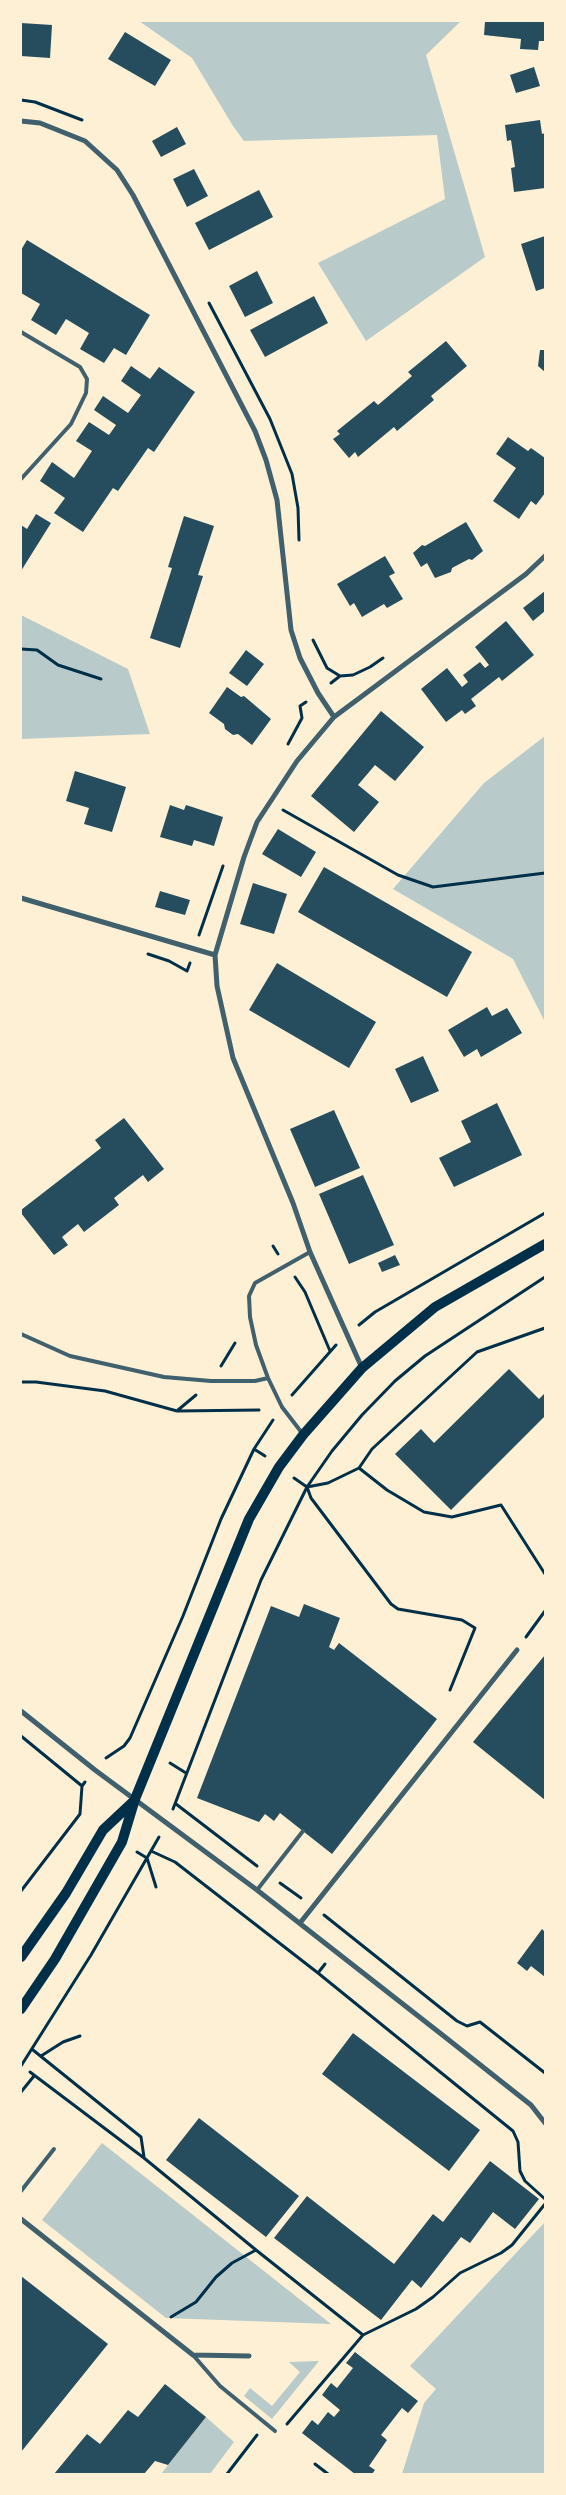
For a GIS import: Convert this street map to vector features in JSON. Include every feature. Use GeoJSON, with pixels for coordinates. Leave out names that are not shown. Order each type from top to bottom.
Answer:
{"type":"FeatureCollection","features":[{"type":"Feature","properties":{"kind":"main road"},"geometry":{"type":"LineString","coordinates":[[21,2010],[55,1959],[122,1842],[135,1799],[249,1519],[280,1467],[303,1435],[362,1368],[435,1307],[545,1244]]}},
{"type":"Feature","properties":{"kind":"main road"},"geometry":{"type":"LineString","coordinates":[[21,1957],[66,1893],[103,1830],[135,1799]]}},
{"type":"Feature","properties":{"kind":"street"},"geometry":{"type":"LineString","coordinates":[[21,121],[40,123],[85,141],[117,170],[137,204],[255,431],[278,500],[291,630],[300,658],[318,693],[334,717]]}},
{"type":"Feature","properties":{"kind":"street"},"geometry":{"type":"LineString","coordinates":[[362,1368],[310,1252],[293,1203],[233,1058],[217,986],[215,955],[244,857],[257,822],[297,760],[334,717],[526,574],[545,556]]}},
{"type":"Feature","properties":{"kind":"street"},"geometry":{"type":"LineString","coordinates":[[21,898],[215,955]]}},
{"type":"Feature","properties":{"kind":"street"},"geometry":{"type":"LineString","coordinates":[[300,1923],[516,1650]]}},
{"type":"Feature","properties":{"kind":"street"},"geometry":{"type":"LineString","coordinates":[[21,1711],[95,1770],[300,1923],[531,2105],[545,2123]]}},
{"type":"Feature","properties":{"kind":"street"},"geometry":{"type":"LineString","coordinates":[[21,2219],[193,2355],[249,2356]]}},
{"type":"Feature","properties":{"kind":"lane"},"geometry":{"type":"LineString","coordinates":[[21,332],[80,367],[87,379],[86,393],[71,424],[21,479]]}},
{"type":"Feature","properties":{"kind":"lane"},"geometry":{"type":"LineString","coordinates":[[303,1435],[282,1407],[268,1378],[256,1345],[250,1317],[249,1296],[255,1283],[310,1252]]}},
{"type":"Feature","properties":{"kind":"lane"},"geometry":{"type":"LineString","coordinates":[[21,1334],[70,1356],[164,1377],[211,1381],[254,1381],[268,1378]]}},
{"type":"Feature","properties":{"kind":"lane"},"geometry":{"type":"LineString","coordinates":[[257,1890],[303,1831]]}},
{"type":"Feature","properties":{"kind":"lane"},"geometry":{"type":"LineString","coordinates":[[21,2191],[54,2149]]}},
{"type":"Feature","properties":{"kind":"lane"},"geometry":{"type":"LineString","coordinates":[[193,2355],[220,2386],[275,2431]]}},
{"type":"Feature","properties":{"kind":"path"},"geometry":{"type":"LineString","coordinates":[[21,649],[36,650],[58,665],[101,679]]}},
{"type":"Feature","properties":{"kind":"path"},"geometry":{"type":"LineString","coordinates":[[270,802],[398,875],[433,886],[545,873]]}},
{"type":"Feature","properties":{"kind":"path"},"geometry":{"type":"LineString","coordinates":[[272,1246],[305,1292],[330,1351]]}},
{"type":"Feature","properties":{"kind":"path"},"geometry":{"type":"LineString","coordinates":[[21,2066],[33,2050],[151,1850],[176,1804],[261,1580],[306,1487],[350,1429],[396,1381],[425,1356],[545,1278]]}},
{"type":"Feature","properties":{"kind":"path"},"geometry":{"type":"LineString","coordinates":[[306,1487],[328,1483],[359,1468],[372,1449],[477,1352],[545,1328]]}},
{"type":"Feature","properties":{"kind":"path"},"geometry":{"type":"LineString","coordinates":[[21,1382],[36,1382],[105,1392],[177,1411],[259,1410]]}},
{"type":"Feature","properties":{"kind":"path"},"geometry":{"type":"LineString","coordinates":[[359,1468],[387,1490],[424,1512],[452,1518],[501,1505],[545,1574]]}},
{"type":"Feature","properties":{"kind":"path"},"geometry":{"type":"LineString","coordinates":[[306,1487],[312,1498],[391,1604],[398,1609],[462,1620],[474,1628],[450,1690]]}},
{"type":"Feature","properties":{"kind":"path"},"geometry":{"type":"LineString","coordinates":[[516,1650],[545,1612]]}},
{"type":"Feature","properties":{"kind":"path"},"geometry":{"type":"LineString","coordinates":[[21,1736],[82,1786]]}},
{"type":"Feature","properties":{"kind":"path"},"geometry":{"type":"LineString","coordinates":[[21,1891],[80,1814],[82,1786],[107,1758],[124,1746],[130,1738]]}},
{"type":"Feature","properties":{"kind":"path"},"geometry":{"type":"LineString","coordinates":[[176,1804],[313,1906],[457,2022],[467,2026],[480,2022],[545,2073]]}},
{"type":"Feature","properties":{"kind":"path"},"geometry":{"type":"LineString","coordinates":[[151,1850],[183,1868],[318,1973],[513,2131],[518,2142],[520,2171],[525,2181],[545,2199]]}},
{"type":"Feature","properties":{"kind":"path"},"geometry":{"type":"LineString","coordinates":[[146,1858],[156,1887]]}},
{"type":"Feature","properties":{"kind":"path"},"geometry":{"type":"LineString","coordinates":[[41,2056],[63,2042],[80,2036]]}},
{"type":"Feature","properties":{"kind":"path"},"geometry":{"type":"LineString","coordinates":[[33,2050],[141,2137],[144,2158]]}},
{"type":"Feature","properties":{"kind":"path"},"geometry":{"type":"LineString","coordinates":[[21,2092],[32,2074],[144,2158],[364,2335]]}},
{"type":"Feature","properties":{"kind":"path"},"geometry":{"type":"LineString","coordinates":[[226,2474],[260,2431],[275,2431],[286,2426],[364,2335],[416,2309],[433,2298],[460,2273],[501,2253],[512,2245],[545,2204]]}},
{"type":"Feature","properties":{"kind":"path"},"geometry":{"type":"LineString","coordinates":[[153,2324],[179,2313],[196,2302],[216,2277],[232,2263],[256,2250]]}},
{"type":"Feature","properties":{"kind":"path"},"geometry":{"type":"LineString","coordinates":[[315,2464],[328,2474]]}},
{"type":"Feature","properties":{"kind":"shaded area"},"geometry":{"type":"Polygon","coordinates":[[[139,21],[461,21],[426,55],[485,257],[366,341],[318,263],[445,199],[437,135],[244,141],[192,58],[139,21]]]}},
{"type":"Feature","properties":{"kind":"shaded area"},"geometry":{"type":"Polygon","coordinates":[[[21,615],[128,669],[150,734],[21,739],[21,615]]]}},
{"type":"Feature","properties":{"kind":"shaded area"},"geometry":{"type":"Polygon","coordinates":[[[545,736],[545,1022],[513,959],[393,889],[484,783],[545,736]]]}},
{"type":"Feature","properties":{"kind":"shaded area"},"geometry":{"type":"Polygon","coordinates":[[[102,2143],[331,2324],[166,2318],[42,2220],[102,2143]]]}},
{"type":"Feature","properties":{"kind":"shaded area"},"geometry":{"type":"Polygon","coordinates":[[[545,2222],[545,2474],[402,2474],[424,2403],[436,2389],[410,2366],[545,2222]]]}},
{"type":"Feature","properties":{"kind":"shaded area"},"geometry":{"type":"Polygon","coordinates":[[[319,2361],[272,2419],[244,2396],[250,2388],[272,2406],[300,2372],[289,2362],[319,2361]]]}},
{"type":"Feature","properties":{"kind":"shaded area"},"geometry":{"type":"Polygon","coordinates":[[[206,2417],[234,2442],[210,2474],[161,2474],[206,2417]]]}},
{"type":"Feature","properties":{"kind":"building"},"geometry":{"type":"Polygon","coordinates":[[[485,21],[545,21],[544,41],[539,41],[538,50],[520,49],[521,39],[484,35],[485,21]]]}},
{"type":"Feature","properties":{"kind":"building"},"geometry":{"type":"Polygon","coordinates":[[[21,23],[52,25],[50,58],[21,56],[21,23]]]}},
{"type":"Feature","properties":{"kind":"building"},"geometry":{"type":"Polygon","coordinates":[[[125,32],[171,60],[155,86],[108,59],[125,32]]]}},
{"type":"Feature","properties":{"kind":"building"},"geometry":{"type":"Polygon","coordinates":[[[534,67],[540,86],[516,93],[510,75],[534,67]]]}},
{"type":"Feature","properties":{"kind":"building"},"geometry":{"type":"Polygon","coordinates":[[[540,120],[542,134],[545,133],[545,188],[514,192],[511,168],[515,167],[511,140],[507,141],[505,125],[540,120]]]}},
{"type":"Feature","properties":{"kind":"building"},"geometry":{"type":"Polygon","coordinates":[[[177,127],[186,144],[161,157],[152,141],[177,127]]]}},
{"type":"Feature","properties":{"kind":"building"},"geometry":{"type":"Polygon","coordinates":[[[194,169],[208,196],[187,207],[173,179],[194,169]]]}},
{"type":"Feature","properties":{"kind":"building"},"geometry":{"type":"Polygon","coordinates":[[[259,190],[273,217],[209,250],[195,223],[259,190]]]}},
{"type":"Feature","properties":{"kind":"building"},"geometry":{"type":"Polygon","coordinates":[[[545,236],[545,288],[536,291],[521,244],[545,236]]]}},
{"type":"Feature","properties":{"kind":"building"},"geometry":{"type":"Polygon","coordinates":[[[27,240],[150,315],[126,355],[114,348],[104,363],[80,349],[89,333],[66,319],[56,335],[31,320],[40,304],[21,293],[21,250],[27,240]]]}},
{"type":"Feature","properties":{"kind":"building"},"geometry":{"type":"Polygon","coordinates":[[[257,271],[273,303],[245,317],[229,286],[257,271]]]}},
{"type":"Feature","properties":{"kind":"building"},"geometry":{"type":"Polygon","coordinates":[[[314,296],[328,323],[265,357],[250,330],[314,296]]]}},
{"type":"Feature","properties":{"kind":"building"},"geometry":{"type":"Polygon","coordinates":[[[446,341],[467,366],[431,396],[434,400],[397,431],[394,427],[358,457],[355,452],[349,458],[333,439],[340,434],[337,431],[374,401],[378,405],[412,376],[408,372],[446,341]]]}},
{"type":"Feature","properties":{"kind":"building"},"geometry":{"type":"Polygon","coordinates":[[[540,350],[545,350],[545,372],[538,366],[540,350]]]}},
{"type":"Feature","properties":{"kind":"building"},"geometry":{"type":"Polygon","coordinates":[[[131,366],[150,379],[159,367],[195,392],[154,452],[148,448],[118,491],[113,488],[83,532],[54,513],[65,498],[40,481],[52,462],[74,478],[92,451],[76,441],[89,422],[109,435],[116,425],[94,410],[103,396],[128,413],[141,395],[121,381],[131,366]]]}},
{"type":"Feature","properties":{"kind":"building"},"geometry":{"type":"Polygon","coordinates":[[[508,437],[528,451],[531,448],[545,458],[545,493],[536,505],[531,501],[519,519],[493,501],[516,468],[496,454],[508,437]]]}},
{"type":"Feature","properties":{"kind":"building"},"geometry":{"type":"Polygon","coordinates":[[[36,514],[51,523],[21,571],[21,525],[27,529],[36,514]]]}},
{"type":"Feature","properties":{"kind":"building"},"geometry":{"type":"Polygon","coordinates":[[[184,516],[214,526],[198,575],[203,576],[180,648],[150,638],[172,568],[168,567],[184,516]]]}},
{"type":"Feature","properties":{"kind":"building"},"geometry":{"type":"Polygon","coordinates":[[[466,522],[483,551],[472,560],[469,559],[452,568],[451,572],[435,578],[427,563],[421,567],[413,553],[422,545],[425,546],[466,522]]]}},
{"type":"Feature","properties":{"kind":"building"},"geometry":{"type":"Polygon","coordinates":[[[385,556],[395,573],[389,576],[403,599],[387,608],[384,604],[362,617],[354,603],[350,606],[337,584],[385,556]]]}},
{"type":"Feature","properties":{"kind":"building"},"geometry":{"type":"Polygon","coordinates":[[[545,591],[545,611],[533,621],[523,608],[545,591]]]}},
{"type":"Feature","properties":{"kind":"building"},"geometry":{"type":"Polygon","coordinates":[[[506,621],[534,655],[502,681],[499,677],[471,699],[476,706],[465,714],[462,710],[446,722],[421,689],[447,668],[462,687],[468,682],[463,675],[480,662],[485,668],[489,665],[475,647],[506,621]]]}},
{"type":"Feature","properties":{"kind":"building"},"geometry":{"type":"Polygon","coordinates":[[[246,650],[264,664],[247,686],[229,673],[246,650]]]}},
{"type":"Feature","properties":{"kind":"building"},"geometry":{"type":"Polygon","coordinates":[[[227,687],[241,697],[244,696],[271,719],[252,745],[238,734],[233,735],[225,729],[224,724],[209,713],[227,687]]]}},
{"type":"Feature","properties":{"kind":"building"},"geometry":{"type":"Polygon","coordinates":[[[381,711],[424,747],[395,781],[375,765],[358,785],[379,802],[354,832],[311,796],[381,711]]]}},
{"type":"Feature","properties":{"kind":"building"},"geometry":{"type":"Polygon","coordinates":[[[75,771],[126,787],[112,832],[84,824],[89,808],[66,801],[75,771]]]}},
{"type":"Feature","properties":{"kind":"building"},"geometry":{"type":"Polygon","coordinates":[[[170,805],[184,810],[186,805],[223,817],[214,846],[194,840],[192,846],[160,837],[170,805]]]}},
{"type":"Feature","properties":{"kind":"building"},"geometry":{"type":"Polygon","coordinates":[[[278,829],[316,852],[301,877],[262,854],[278,829]]]}},
{"type":"Feature","properties":{"kind":"building"},"geometry":{"type":"Polygon","coordinates":[[[324,867],[472,952],[447,997],[298,912],[324,867]]]}},
{"type":"Feature","properties":{"kind":"building"},"geometry":{"type":"Polygon","coordinates":[[[253,883],[287,894],[274,934],[240,924],[253,883]]]}},
{"type":"Feature","properties":{"kind":"building"},"geometry":{"type":"Polygon","coordinates":[[[160,891],[190,900],[185,915],[155,907],[160,891]]]}},
{"type":"Feature","properties":{"kind":"building"},"geometry":{"type":"Polygon","coordinates":[[[277,963],[376,1022],[349,1068],[249,1010],[277,963]]]}},
{"type":"Feature","properties":{"kind":"building"},"geometry":{"type":"Polygon","coordinates":[[[487,1007],[492,1016],[507,1008],[522,1033],[481,1057],[477,1049],[464,1057],[448,1030],[487,1007]]]}},
{"type":"Feature","properties":{"kind":"building"},"geometry":{"type":"Polygon","coordinates":[[[423,1056],[439,1091],[411,1103],[395,1069],[423,1056]]]}},
{"type":"Feature","properties":{"kind":"building"},"geometry":{"type":"Polygon","coordinates":[[[497,1103],[522,1155],[454,1187],[439,1158],[471,1142],[461,1121],[497,1103]]]}},
{"type":"Feature","properties":{"kind":"building"},"geometry":{"type":"Polygon","coordinates":[[[334,1110],[360,1168],[315,1187],[290,1129],[334,1110]]]}},
{"type":"Feature","properties":{"kind":"building"},"geometry":{"type":"Polygon","coordinates":[[[124,1118],[164,1169],[148,1182],[143,1175],[114,1198],[119,1205],[84,1232],[78,1224],[62,1237],[68,1245],[54,1255],[21,1213],[21,1210],[101,1148],[95,1140],[124,1118]]]}},
{"type":"Feature","properties":{"kind":"building"},"geometry":{"type":"Polygon","coordinates":[[[363,1175],[394,1245],[349,1264],[319,1194],[363,1175]]]}},
{"type":"Feature","properties":{"kind":"building"},"geometry":{"type":"Polygon","coordinates":[[[395,1255],[400,1265],[382,1272],[378,1263],[395,1255]]]}},
{"type":"Feature","properties":{"kind":"building"},"geometry":{"type":"Polygon","coordinates":[[[509,1369],[539,1399],[545,1393],[545,1416],[451,1510],[395,1454],[421,1429],[434,1443],[509,1369]]]}},
{"type":"Feature","properties":{"kind":"building"},"geometry":{"type":"Polygon","coordinates":[[[304,1604],[340,1618],[329,1647],[334,1650],[339,1643],[437,1719],[332,1854],[280,1813],[274,1821],[265,1814],[259,1822],[197,1798],[271,1606],[299,1617],[304,1604]]]}},
{"type":"Feature","properties":{"kind":"building"},"geometry":{"type":"Polygon","coordinates":[[[545,1655],[545,1800],[473,1742],[545,1655]]]}},
{"type":"Feature","properties":{"kind":"building"},"geometry":{"type":"Polygon","coordinates":[[[542,1929],[545,1932],[545,1977],[531,1966],[527,1971],[517,1963],[542,1929]]]}},
{"type":"Feature","properties":{"kind":"building"},"geometry":{"type":"Polygon","coordinates":[[[353,2033],[480,2130],[449,2171],[322,2074],[353,2033]]]}},
{"type":"Feature","properties":{"kind":"building"},"geometry":{"type":"Polygon","coordinates":[[[199,2118],[299,2196],[266,2237],[166,2160],[199,2118]]]}},
{"type":"Feature","properties":{"kind":"building"},"geometry":{"type":"Polygon","coordinates":[[[490,2161],[539,2199],[515,2229],[493,2212],[470,2243],[461,2237],[421,2288],[412,2280],[381,2320],[274,2238],[307,2196],[394,2264],[433,2214],[443,2222],[490,2161]]]}},
{"type":"Feature","properties":{"kind":"building"},"geometry":{"type":"Polygon","coordinates":[[[21,2276],[108,2344],[21,2452],[21,2276]]]}},
{"type":"Feature","properties":{"kind":"building"},"geometry":{"type":"Polygon","coordinates":[[[355,2352],[418,2401],[408,2413],[402,2408],[381,2435],[387,2440],[369,2466],[375,2470],[372,2474],[355,2474],[302,2433],[312,2420],[318,2425],[328,2412],[334,2417],[340,2410],[322,2395],[331,2383],[337,2388],[353,2368],[346,2363],[355,2352]]]}},
{"type":"Feature","properties":{"kind":"building"},"geometry":{"type":"Polygon","coordinates":[[[165,2384],[206,2417],[168,2465],[155,2461],[144,2474],[54,2474],[87,2434],[100,2444],[128,2410],[138,2417],[165,2384]]]}}]}
